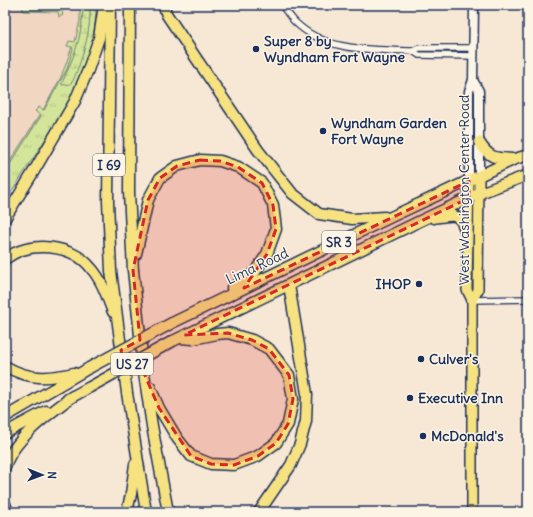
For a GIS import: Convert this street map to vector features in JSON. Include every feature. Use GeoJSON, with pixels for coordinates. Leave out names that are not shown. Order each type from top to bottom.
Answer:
{"type":"FeatureCollection","features":[{"type":"Feature","properties":{"kind":"highway"},"geometry":{"type":"LineString","coordinates":[[5,218],[75,101],[99,38],[104,5]]}},
{"type":"Feature","properties":{"kind":"highway","name":"I 69"},"geometry":{"type":"LineString","coordinates":[[110,5],[108,201],[111,271],[146,512]]}},
{"type":"Feature","properties":{"kind":"highway","name":"I 69"},"geometry":{"type":"LineString","coordinates":[[130,5],[129,192],[133,270],[144,373],[168,512]]}},
{"type":"Feature","properties":{"kind":"highway"},"geometry":{"type":"LineString","coordinates":[[163,5],[167,15],[258,150],[292,193],[319,214],[352,219],[391,217]]}},
{"type":"Feature","properties":{"kind":"highway"},"geometry":{"type":"LineString","coordinates":[[479,142],[488,154],[498,158],[515,159]]}},
{"type":"Feature","properties":{"kind":"highway","name":"Lima Road"},"geometry":{"type":"LineString","coordinates":[[5,416],[86,369],[210,304],[391,217],[515,159],[528,155]]}},
{"type":"Feature","properties":{"kind":"highway"},"geometry":{"type":"LineString","coordinates":[[133,270],[148,200],[160,178],[177,166],[200,160],[220,161],[238,167],[262,183],[273,205],[276,229],[267,254],[255,272],[210,304]]}},
{"type":"Feature","properties":{"kind":"highway","name":"SR 3"},"geometry":{"type":"LineString","coordinates":[[176,340],[422,220],[480,193],[528,175]]}},
{"type":"Feature","properties":{"kind":"highway"},"geometry":{"type":"LineString","coordinates":[[422,220],[445,216],[458,217],[463,223],[467,236]]}},
{"type":"Feature","properties":{"kind":"highway"},"geometry":{"type":"LineString","coordinates":[[5,259],[22,250],[40,246],[67,251],[91,267],[98,277],[118,324]]}},
{"type":"Feature","properties":{"kind":"highway"},"geometry":{"type":"LineString","coordinates":[[259,512],[291,465],[300,444],[306,421],[307,394],[289,285]]}},
{"type":"Feature","properties":{"kind":"highway"},"geometry":{"type":"LineString","coordinates":[[144,373],[159,408],[177,438],[191,456],[211,464],[234,465],[258,456],[276,443],[288,424],[293,399],[288,375],[269,349],[252,340],[228,333],[193,339],[176,340]]}},
{"type":"Feature","properties":{"kind":"highway","name":"US 27"},"geometry":{"type":"LineString","coordinates":[[5,433],[176,340]]}},
{"type":"Feature","properties":{"kind":"highway"},"geometry":{"type":"LineString","coordinates":[[5,366],[16,372],[43,378],[57,377],[86,369]]}},
{"type":"Feature","properties":{"kind":"highway"},"geometry":{"type":"LineString","coordinates":[[5,467],[12,453],[27,434],[46,416],[73,396]]}},
{"type":"Feature","properties":{"kind":"highway"},"geometry":{"type":"LineString","coordinates":[[127,512],[132,494],[135,468],[135,442]]}},
{"type":"Feature","properties":{"kind":"highway"},"geometry":{"type":"LineString","coordinates":[[5,504],[8,512]]}},
{"type":"Feature","properties":{"kind":"main road","name":"West Washington Center Road"},"geometry":{"type":"LineString","coordinates":[[472,512],[472,300],[467,290],[467,236],[469,198],[470,91],[473,80],[474,52],[474,5]]}},
{"type":"Feature","properties":{"kind":"main road","name":"West Washington Center Road"},"geometry":{"type":"LineString","coordinates":[[472,300],[478,290],[480,193],[480,91],[473,80]]}},
{"type":"Feature","properties":{"kind":"street"},"geometry":{"type":"LineString","coordinates":[[281,5],[295,22],[311,34],[325,41],[348,48],[413,51],[419,48],[474,52]]}},
{"type":"Feature","properties":{"kind":"street"},"geometry":{"type":"LineString","coordinates":[[472,300],[528,299]]}},
{"type":"Feature","properties":{"kind":"highlighted area"},"geometry":{"type":"Polygon","coordinates":[[[200,160],[220,161],[238,167],[262,183],[273,205],[276,229],[267,254],[244,288],[469,181],[469,198],[184,335],[228,333],[252,340],[269,349],[289,375],[293,399],[288,424],[276,443],[258,456],[234,465],[211,464],[191,456],[159,408],[144,373],[142,358],[124,368],[121,350],[140,340],[133,270],[148,200],[160,178],[177,166],[200,160]]]}},
{"type":"Feature","properties":{"kind":"shaded area"},"geometry":{"type":"Polygon","coordinates":[[[5,5],[88,5],[69,86],[5,191],[5,5]]]}},
{"type":"Feature","properties":{"kind":"green space"},"geometry":{"type":"Polygon","coordinates":[[[23,5],[57,7],[61,9],[63,15],[59,17],[58,12],[23,11],[23,5]]]}},
{"type":"Feature","properties":{"kind":"green space"},"geometry":{"type":"Polygon","coordinates":[[[80,5],[83,5],[78,46],[62,84],[70,84],[87,36],[90,5],[96,5],[92,40],[82,72],[68,102],[5,202],[5,172],[41,116],[35,111],[39,107],[44,110],[67,69],[72,47],[67,46],[69,41],[75,42],[80,20],[80,5]]]}},
{"type":"Feature","properties":{"kind":"green space"},"geometry":{"type":"Polygon","coordinates":[[[83,5],[90,5],[86,44],[73,81],[70,84],[62,85],[80,36],[83,5]]]}},
{"type":"Feature","properties":{"kind":"green space"},"geometry":{"type":"Polygon","coordinates":[[[72,47],[73,49],[67,69],[43,110],[61,77],[72,47]]]}},
{"type":"Feature","properties":{"kind":"green space"},"geometry":{"type":"Polygon","coordinates":[[[40,114],[41,115],[5,172],[5,169],[40,114]]]}},
{"type":"Feature","properties":{"kind":"place","name":"Super 8 by Wyndham Fort Wayne"},"geometry":{"type":"Point","coordinates":[256,49]}},
{"type":"Feature","properties":{"kind":"place","name":"Wyndham Garden Fort Wayne"},"geometry":{"type":"Point","coordinates":[323,131]}},
{"type":"Feature","properties":{"kind":"place","name":"IHOP"},"geometry":{"type":"Point","coordinates":[419,284]}},
{"type":"Feature","properties":{"kind":"place","name":"Culver's"},"geometry":{"type":"Point","coordinates":[421,359]}},
{"type":"Feature","properties":{"kind":"place","name":"Executive Inn"},"geometry":{"type":"Point","coordinates":[410,398]}},
{"type":"Feature","properties":{"kind":"place","name":"McDonald's"},"geometry":{"type":"Point","coordinates":[423,436]}}]}
